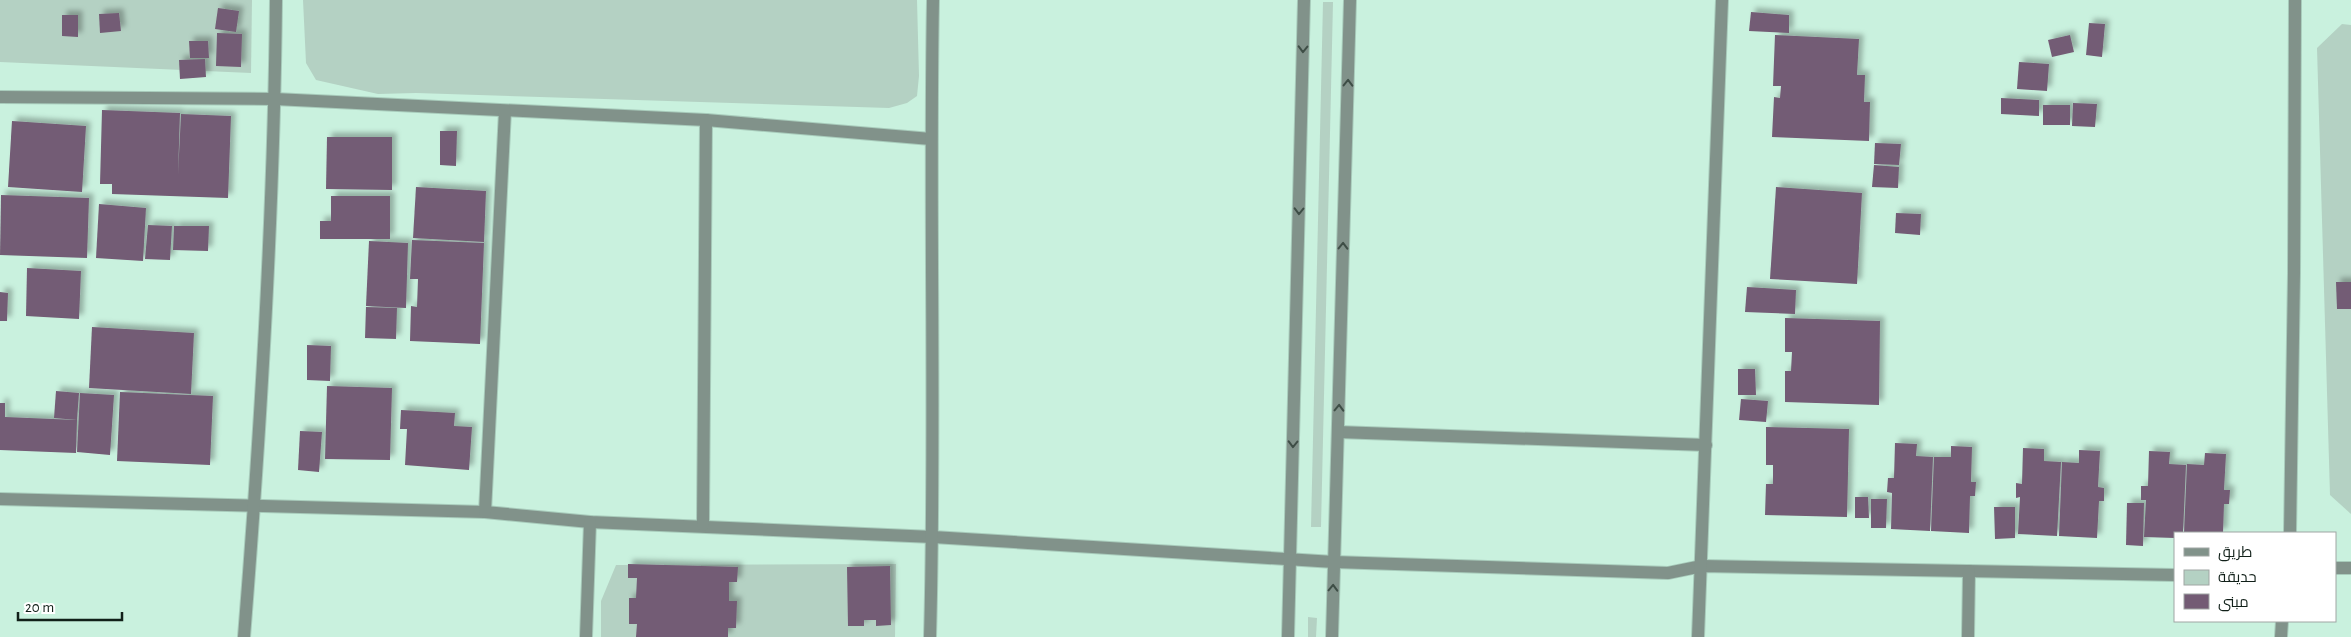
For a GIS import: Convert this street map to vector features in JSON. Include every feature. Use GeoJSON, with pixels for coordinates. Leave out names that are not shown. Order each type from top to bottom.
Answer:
{"type":"FeatureCollection","features":[{"type":"Feature","properties":{"kind":"street"},"geometry":{"type":"LineString","coordinates":[[244,637],[254,506],[275,99],[276,0]]}},
{"type":"Feature","properties":{"kind":"street"},"geometry":{"type":"LineString","coordinates":[[930,637],[933,536],[931,139],[933,0]]}},
{"type":"Feature","properties":{"kind":"street"},"geometry":{"type":"LineString","coordinates":[[1288,637],[1304,0]]}},
{"type":"Feature","properties":{"kind":"street"},"geometry":{"type":"LineString","coordinates":[[1332,637],[1350,0]]}},
{"type":"Feature","properties":{"kind":"street"},"geometry":{"type":"LineString","coordinates":[[1698,637],[1722,0]]}},
{"type":"Feature","properties":{"kind":"street"},"geometry":{"type":"LineString","coordinates":[[2290,532],[2294,273],[2295,0]]}},
{"type":"Feature","properties":{"kind":"street"},"geometry":{"type":"LineString","coordinates":[[0,96],[275,99],[706,120],[931,139]]}},
{"type":"Feature","properties":{"kind":"street"},"geometry":{"type":"LineString","coordinates":[[485,512],[505,111]]}},
{"type":"Feature","properties":{"kind":"street"},"geometry":{"type":"LineString","coordinates":[[703,526],[706,120]]}},
{"type":"Feature","properties":{"kind":"street"},"geometry":{"type":"LineString","coordinates":[[1338,432],[1706,446]]}},
{"type":"Feature","properties":{"kind":"street"},"geometry":{"type":"LineString","coordinates":[[0,499],[485,512],[590,522],[933,536],[1334,562],[1668,573],[1702,566],[2174,575]]}},
{"type":"Feature","properties":{"kind":"street"},"geometry":{"type":"LineString","coordinates":[[586,637],[590,522]]}},
{"type":"Feature","properties":{"kind":"street"},"geometry":{"type":"LineString","coordinates":[[2336,568],[2351,568]]}},
{"type":"Feature","properties":{"kind":"street"},"geometry":{"type":"LineString","coordinates":[[1968,637],[1969,571]]}},
{"type":"Feature","properties":{"kind":"street"},"geometry":{"type":"LineString","coordinates":[[2281,637],[2282,622]]}},
{"type":"Feature","properties":{"kind":"green space"},"geometry":{"type":"Polygon","coordinates":[[[0,0],[252,0],[251,73],[0,62],[0,0]]]}},
{"type":"Feature","properties":{"kind":"green space"},"geometry":{"type":"Polygon","coordinates":[[[303,0],[917,0],[919,76],[917,96],[907,103],[889,108],[416,93],[378,94],[316,80],[306,63],[303,0]]]}},
{"type":"Feature","properties":{"kind":"green space"},"geometry":{"type":"Polygon","coordinates":[[[1323,2],[1333,2],[1321,527],[1311,527],[1323,2]]]}},
{"type":"Feature","properties":{"kind":"green space"},"geometry":{"type":"Polygon","coordinates":[[[2342,24],[2351,25],[2351,514],[2330,495],[2317,48],[2342,24]]]}},
{"type":"Feature","properties":{"kind":"green space"},"geometry":{"type":"Polygon","coordinates":[[[896,564],[895,637],[601,637],[601,601],[616,565],[896,564]]]}},
{"type":"Feature","properties":{"kind":"green space"},"geometry":{"type":"Polygon","coordinates":[[[1308,617],[1317,618],[1316,637],[1308,637],[1308,617]]]}},
{"type":"Feature","properties":{"kind":"building"},"geometry":{"type":"Polygon","coordinates":[[[218,8],[239,11],[236,32],[215,29],[218,8]]]}},
{"type":"Feature","properties":{"kind":"building"},"geometry":{"type":"Polygon","coordinates":[[[1751,12],[1789,15],[1789,33],[1749,31],[1751,12]]]}},
{"type":"Feature","properties":{"kind":"building"},"geometry":{"type":"Polygon","coordinates":[[[119,13],[121,31],[100,33],[99,14],[119,13]]]}},
{"type":"Feature","properties":{"kind":"building"},"geometry":{"type":"Polygon","coordinates":[[[62,15],[78,15],[78,37],[62,36],[62,15]]]}},
{"type":"Feature","properties":{"kind":"building"},"geometry":{"type":"Polygon","coordinates":[[[2089,23],[2105,24],[2102,57],[2086,55],[2089,23]]]}},
{"type":"Feature","properties":{"kind":"building"},"geometry":{"type":"Polygon","coordinates":[[[217,33],[242,34],[241,67],[216,66],[217,33]]]}},
{"type":"Feature","properties":{"kind":"building"},"geometry":{"type":"Polygon","coordinates":[[[1775,35],[1859,39],[1857,75],[1865,75],[1864,102],[1870,102],[1869,141],[1772,137],[1774,97],[1780,98],[1781,86],[1773,86],[1775,35]]]}},
{"type":"Feature","properties":{"kind":"building"},"geometry":{"type":"Polygon","coordinates":[[[2070,35],[2074,52],[2052,57],[2048,40],[2070,35]]]}},
{"type":"Feature","properties":{"kind":"building"},"geometry":{"type":"Polygon","coordinates":[[[189,41],[208,41],[209,58],[190,58],[189,41]]]}},
{"type":"Feature","properties":{"kind":"building"},"geometry":{"type":"Polygon","coordinates":[[[205,59],[206,77],[180,79],[179,60],[205,59]]]}},
{"type":"Feature","properties":{"kind":"building"},"geometry":{"type":"Polygon","coordinates":[[[2019,62],[2049,64],[2047,91],[2017,89],[2019,62]]]}},
{"type":"Feature","properties":{"kind":"building"},"geometry":{"type":"Polygon","coordinates":[[[2001,98],[2039,100],[2039,116],[2001,114],[2001,98]]]}},
{"type":"Feature","properties":{"kind":"building"},"geometry":{"type":"Polygon","coordinates":[[[2073,103],[2097,104],[2095,127],[2072,126],[2073,103]]]}},
{"type":"Feature","properties":{"kind":"building"},"geometry":{"type":"Polygon","coordinates":[[[2043,105],[2070,105],[2070,125],[2043,125],[2043,105]]]}},
{"type":"Feature","properties":{"kind":"building"},"geometry":{"type":"Polygon","coordinates":[[[102,110],[180,113],[178,175],[181,114],[231,116],[228,198],[112,194],[112,184],[100,184],[102,110]]]}},
{"type":"Feature","properties":{"kind":"building"},"geometry":{"type":"Polygon","coordinates":[[[12,121],[86,126],[82,192],[8,187],[12,121]]]}},
{"type":"Feature","properties":{"kind":"building"},"geometry":{"type":"Polygon","coordinates":[[[440,131],[457,131],[456,166],[440,165],[440,131]]]}},
{"type":"Feature","properties":{"kind":"building"},"geometry":{"type":"Polygon","coordinates":[[[327,137],[392,137],[392,190],[326,189],[327,137]]]}},
{"type":"Feature","properties":{"kind":"building"},"geometry":{"type":"Polygon","coordinates":[[[1875,143],[1901,144],[1899,165],[1874,164],[1875,143]]]}},
{"type":"Feature","properties":{"kind":"building"},"geometry":{"type":"Polygon","coordinates":[[[1874,165],[1899,167],[1898,188],[1872,187],[1874,165]]]}},
{"type":"Feature","properties":{"kind":"building"},"geometry":{"type":"Polygon","coordinates":[[[416,187],[486,191],[484,242],[413,238],[416,187]]]}},
{"type":"Feature","properties":{"kind":"building"},"geometry":{"type":"Polygon","coordinates":[[[1776,187],[1862,193],[1857,284],[1770,279],[1776,187]]]}},
{"type":"Feature","properties":{"kind":"building"},"geometry":{"type":"Polygon","coordinates":[[[1,195],[89,198],[87,258],[0,255],[1,195]]]}},
{"type":"Feature","properties":{"kind":"building"},"geometry":{"type":"Polygon","coordinates":[[[331,196],[390,196],[390,239],[320,239],[320,221],[331,221],[331,196]]]}},
{"type":"Feature","properties":{"kind":"building"},"geometry":{"type":"Polygon","coordinates":[[[99,204],[146,208],[143,261],[96,258],[99,204]]]}},
{"type":"Feature","properties":{"kind":"building"},"geometry":{"type":"Polygon","coordinates":[[[1896,213],[1921,214],[1920,235],[1895,233],[1896,213]]]}},
{"type":"Feature","properties":{"kind":"building"},"geometry":{"type":"Polygon","coordinates":[[[148,225],[172,226],[170,260],[145,259],[148,225]]]}},
{"type":"Feature","properties":{"kind":"building"},"geometry":{"type":"Polygon","coordinates":[[[174,226],[209,226],[208,251],[173,250],[174,226]]]}},
{"type":"Feature","properties":{"kind":"building"},"geometry":{"type":"Polygon","coordinates":[[[412,240],[484,243],[480,344],[410,341],[411,306],[417,307],[418,279],[410,279],[412,240]]]}},
{"type":"Feature","properties":{"kind":"building"},"geometry":{"type":"Polygon","coordinates":[[[369,241],[408,243],[406,308],[366,306],[369,241]]]}},
{"type":"Feature","properties":{"kind":"building"},"geometry":{"type":"Polygon","coordinates":[[[27,268],[81,271],[79,319],[26,316],[27,268]]]}},
{"type":"Feature","properties":{"kind":"building"},"geometry":{"type":"Polygon","coordinates":[[[2336,282],[2351,282],[2351,309],[2337,309],[2336,282]]]}},
{"type":"Feature","properties":{"kind":"building"},"geometry":{"type":"Polygon","coordinates":[[[1747,287],[1796,290],[1795,314],[1745,312],[1747,287]]]}},
{"type":"Feature","properties":{"kind":"building"},"geometry":{"type":"Polygon","coordinates":[[[0,292],[8,293],[7,321],[0,321],[0,292]]]}},
{"type":"Feature","properties":{"kind":"building"},"geometry":{"type":"Polygon","coordinates":[[[366,307],[397,308],[396,339],[365,338],[366,307]]]}},
{"type":"Feature","properties":{"kind":"building"},"geometry":{"type":"Polygon","coordinates":[[[1785,318],[1880,321],[1879,405],[1785,402],[1785,371],[1791,371],[1792,352],[1785,352],[1785,318]]]}},
{"type":"Feature","properties":{"kind":"building"},"geometry":{"type":"Polygon","coordinates":[[[92,327],[194,333],[191,394],[89,388],[92,327]]]}},
{"type":"Feature","properties":{"kind":"building"},"geometry":{"type":"Polygon","coordinates":[[[307,345],[331,346],[330,381],[307,380],[307,345]]]}},
{"type":"Feature","properties":{"kind":"building"},"geometry":{"type":"Polygon","coordinates":[[[1738,369],[1755,369],[1756,395],[1738,395],[1738,369]]]}},
{"type":"Feature","properties":{"kind":"building"},"geometry":{"type":"Polygon","coordinates":[[[327,386],[392,388],[390,460],[325,459],[327,386]]]}},
{"type":"Feature","properties":{"kind":"building"},"geometry":{"type":"Polygon","coordinates":[[[56,391],[79,393],[77,420],[54,418],[56,391]]]}},
{"type":"Feature","properties":{"kind":"building"},"geometry":{"type":"Polygon","coordinates":[[[120,392],[213,396],[210,465],[117,461],[120,392]]]}},
{"type":"Feature","properties":{"kind":"building"},"geometry":{"type":"Polygon","coordinates":[[[80,393],[114,395],[110,455],[77,452],[80,393]]]}},
{"type":"Feature","properties":{"kind":"building"},"geometry":{"type":"Polygon","coordinates":[[[1741,399],[1768,401],[1766,422],[1739,420],[1741,399]]]}},
{"type":"Feature","properties":{"kind":"building"},"geometry":{"type":"Polygon","coordinates":[[[0,403],[5,403],[5,417],[77,420],[76,453],[0,450],[0,403]]]}},
{"type":"Feature","properties":{"kind":"building"},"geometry":{"type":"Polygon","coordinates":[[[401,410],[455,413],[454,426],[472,427],[469,470],[405,465],[407,429],[400,429],[401,410]]]}},
{"type":"Feature","properties":{"kind":"building"},"geometry":{"type":"Polygon","coordinates":[[[1766,427],[1849,429],[1847,517],[1765,515],[1766,484],[1773,484],[1773,465],[1766,465],[1766,427]]]}},
{"type":"Feature","properties":{"kind":"building"},"geometry":{"type":"Polygon","coordinates":[[[300,431],[322,432],[319,472],[298,470],[300,431]]]}},
{"type":"Feature","properties":{"kind":"building"},"geometry":{"type":"Polygon","coordinates":[[[1895,443],[1917,444],[1916,456],[1933,457],[1930,531],[1891,529],[1892,493],[1887,492],[1888,478],[1894,478],[1895,443]]]}},
{"type":"Feature","properties":{"kind":"building"},"geometry":{"type":"Polygon","coordinates":[[[1951,446],[1972,447],[1971,482],[1976,482],[1975,496],[1970,496],[1969,533],[1931,531],[1934,457],[1951,457],[1951,446]]]}},
{"type":"Feature","properties":{"kind":"building"},"geometry":{"type":"Polygon","coordinates":[[[2023,448],[2044,449],[2044,461],[2061,462],[2057,536],[2018,534],[2020,497],[2016,498],[2016,483],[2022,484],[2023,448]]]}},
{"type":"Feature","properties":{"kind":"building"},"geometry":{"type":"Polygon","coordinates":[[[2079,450],[2100,451],[2098,487],[2104,488],[2104,501],[2099,501],[2097,538],[2059,536],[2062,462],[2079,463],[2079,450]]]}},
{"type":"Feature","properties":{"kind":"building"},"geometry":{"type":"Polygon","coordinates":[[[2149,451],[2170,452],[2169,464],[2186,465],[2183,532],[2174,532],[2174,538],[2144,537],[2146,500],[2141,500],[2141,486],[2148,486],[2149,451]]]}},
{"type":"Feature","properties":{"kind":"building"},"geometry":{"type":"Polygon","coordinates":[[[2205,453],[2226,454],[2224,490],[2230,490],[2229,504],[2224,504],[2223,532],[2184,532],[2187,464],[2204,465],[2205,453]]]}},
{"type":"Feature","properties":{"kind":"building"},"geometry":{"type":"Polygon","coordinates":[[[1855,497],[1868,497],[1869,518],[1855,518],[1855,497]]]}},
{"type":"Feature","properties":{"kind":"building"},"geometry":{"type":"Polygon","coordinates":[[[1871,499],[1887,499],[1886,528],[1871,528],[1871,499]]]}},
{"type":"Feature","properties":{"kind":"building"},"geometry":{"type":"Polygon","coordinates":[[[2127,503],[2144,503],[2143,546],[2126,545],[2127,503]]]}},
{"type":"Feature","properties":{"kind":"building"},"geometry":{"type":"Polygon","coordinates":[[[1994,507],[2015,507],[2015,538],[1995,539],[1994,507]]]}},
{"type":"Feature","properties":{"kind":"building"},"geometry":{"type":"Polygon","coordinates":[[[628,564],[738,567],[737,582],[729,582],[729,601],[737,601],[736,628],[728,628],[728,637],[636,637],[637,624],[629,624],[629,598],[636,598],[637,578],[628,578],[628,564]]]}},
{"type":"Feature","properties":{"kind":"building"},"geometry":{"type":"Polygon","coordinates":[[[890,566],[891,625],[876,626],[876,620],[864,620],[864,626],[848,626],[847,567],[890,566]]]}}]}
